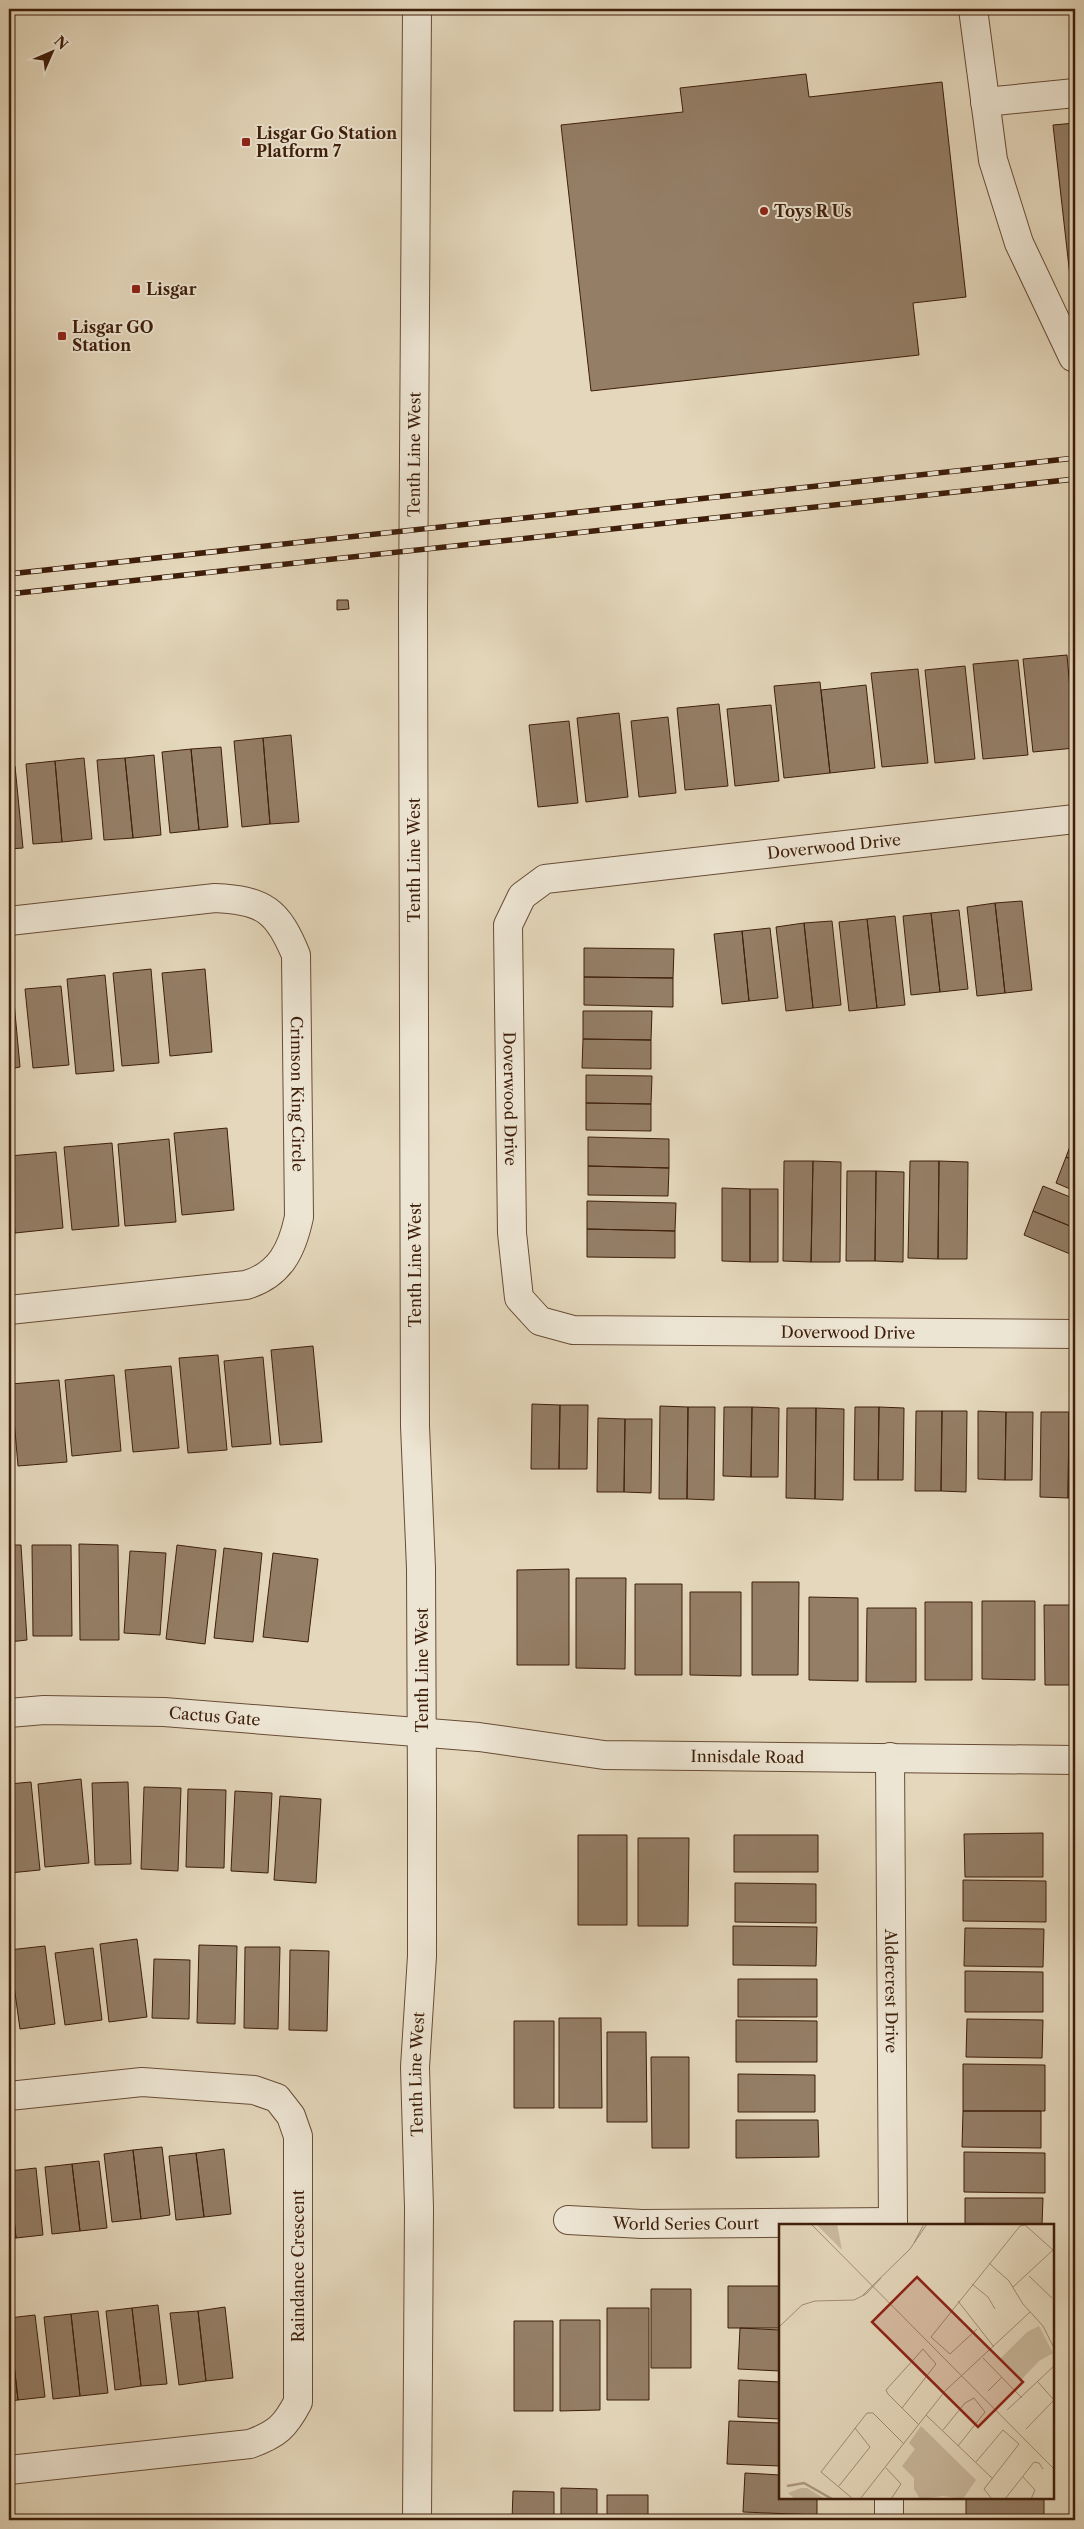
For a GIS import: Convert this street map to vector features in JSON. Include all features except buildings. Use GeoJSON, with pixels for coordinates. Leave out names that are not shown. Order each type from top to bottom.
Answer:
{"type":"FeatureCollection","features":[{"type":"Feature","properties":{"kind":"street","name":"Tenth Line West"},"geometry":{"type":"LineString","coordinates":[[417,9],[413,608],[415,1426],[421,1568],[422,1733],[422,1956],[415,2067],[418,2208],[417,2520]]}},
{"type":"Feature","properties":{"kind":"street"},"geometry":{"type":"LineString","coordinates":[[973,9],[993,160],[1019,243],[1073,357],[1075,357]]}},
{"type":"Feature","properties":{"kind":"street"},"geometry":{"type":"LineString","coordinates":[[985,102],[1075,93]]}},
{"type":"Feature","properties":{"kind":"street","name":"Doverwood Drive"},"geometry":{"type":"LineString","coordinates":[[1075,819],[545,879],[522,896],[508,925],[512,1233],[519,1298],[540,1321],[573,1330],[1075,1334]]}},
{"type":"Feature","properties":{"kind":"street","name":"Crimson King Circle"},"geometry":{"type":"LineString","coordinates":[[9,921],[215,898],[238,899],[266,909],[284,927],[296,955],[299,1217],[295,1236],[288,1252],[278,1267],[261,1280],[246,1285],[9,1310]]}},
{"type":"Feature","properties":{"kind":"street","name":"Cactus Gate"},"geometry":{"type":"LineString","coordinates":[[9,1713],[44,1710],[164,1712],[422,1733]]}},
{"type":"Feature","properties":{"kind":"street","name":"Innisdale Road"},"geometry":{"type":"LineString","coordinates":[[422,1733],[479,1737],[604,1754],[1075,1760]]}},
{"type":"Feature","properties":{"kind":"street","name":"Aldercrest Drive"},"geometry":{"type":"LineString","coordinates":[[890,1757],[893,2224]]}},
{"type":"Feature","properties":{"kind":"street","name":"Raindance Crescent"},"geometry":{"type":"LineString","coordinates":[[9,2096],[142,2082],[254,2090],[277,2098],[291,2116],[298,2136],[298,2402],[287,2422],[272,2436],[250,2444],[9,2470]]}},
{"type":"Feature","properties":{"kind":"street","name":"World Series Court"},"geometry":{"type":"LineString","coordinates":[[568,2220],[642,2224],[893,2224]]}},
{"type":"Feature","properties":{"kind":"street"},"geometry":{"type":"LineString","coordinates":[[889,2499],[889,2520]]}},
{"type":"Feature","properties":{"kind":"railway"},"geometry":{"type":"LineString","coordinates":[[9,574],[1075,458]]}},
{"type":"Feature","properties":{"kind":"railway"},"geometry":{"type":"LineString","coordinates":[[9,594],[1075,479]]}},
{"type":"Feature","properties":{"kind":"place","name":"Lisgar Go Station Platform 7"},"geometry":{"type":"Point","coordinates":[246,142]}},
{"type":"Feature","properties":{"kind":"place","name":"Toys R Us"},"geometry":{"type":"Point","coordinates":[764,211]}},
{"type":"Feature","properties":{"kind":"place","name":"Lisgar"},"geometry":{"type":"Point","coordinates":[136,289]}},
{"type":"Feature","properties":{"kind":"place","name":"Lisgar GO Station"},"geometry":{"type":"Point","coordinates":[62,336]}}]}
